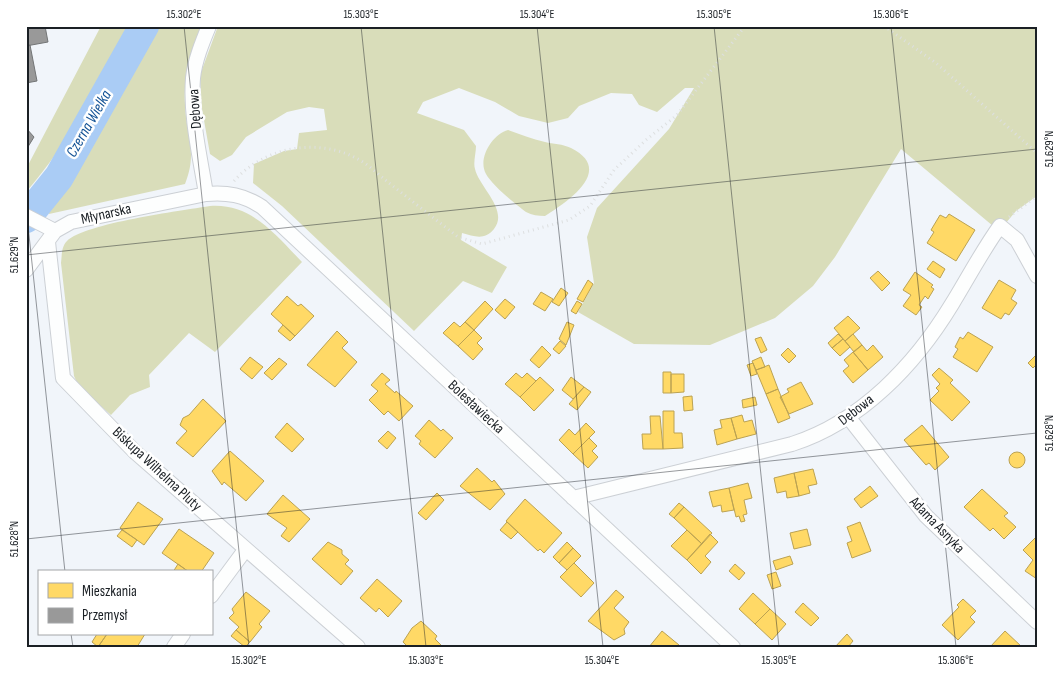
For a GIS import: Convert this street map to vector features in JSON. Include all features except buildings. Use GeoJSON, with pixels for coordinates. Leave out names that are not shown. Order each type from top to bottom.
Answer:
{"type":"FeatureCollection","features":[{"type":"Feature","properties":{"kind":"street","name":"Dębowa"},"geometry":{"type":"LineString","coordinates":[[206,194],[193,108],[193,90],[197,60],[209,26]]}},
{"type":"Feature","properties":{"kind":"street","name":"Bolesławiecka"},"geometry":{"type":"LineString","coordinates":[[206,194],[229,193],[251,200],[262,207],[734,647]]}},
{"type":"Feature","properties":{"kind":"street","name":"Młynarska"},"geometry":{"type":"LineString","coordinates":[[26,270],[52,236],[82,220],[206,194]]}},
{"type":"Feature","properties":{"kind":"street"},"geometry":{"type":"LineString","coordinates":[[26,216],[42,224],[52,236]]}},
{"type":"Feature","properties":{"kind":"street","name":"Dębowa"},"geometry":{"type":"LineString","coordinates":[[573,498],[792,444],[824,433],[849,418],[885,386],[927,341],[1000,226]]}},
{"type":"Feature","properties":{"kind":"street"},"geometry":{"type":"LineString","coordinates":[[1000,226],[1017,240],[1037,276]]}},
{"type":"Feature","properties":{"kind":"street","name":"Biskupa Wilhelma Pluty"},"geometry":{"type":"LineString","coordinates":[[52,236],[60,366],[63,378],[134,452],[358,647]]}},
{"type":"Feature","properties":{"kind":"street","name":"Adama Asnyka"},"geometry":{"type":"LineString","coordinates":[[849,418],[915,504],[936,528],[1037,622]]}},
{"type":"Feature","properties":{"kind":"street"},"geometry":{"type":"LineString","coordinates":[[212,595],[246,550]]}},
{"type":"Feature","properties":{"kind":"street"},"geometry":{"type":"LineString","coordinates":[[174,647],[182,636]]}},
{"type":"Feature","properties":{"kind":"path"},"geometry":{"type":"LineString","coordinates":[[229,193],[232,183],[242,172],[266,156],[286,150],[325,149],[357,158],[458,237],[470,241],[482,244],[569,220],[590,206],[614,170],[646,140],[677,115],[745,26]]}},
{"type":"Feature","properties":{"kind":"path"},"geometry":{"type":"LineString","coordinates":[[884,26],[936,63],[1037,153]]}},
{"type":"Feature","properties":{"kind":"path"},"geometry":{"type":"LineString","coordinates":[[1000,226],[1037,196]]}},
{"type":"Feature","properties":{"kind":"green space"},"geometry":{"type":"Polygon","coordinates":[[[101,26],[134,26],[70,133],[26,192],[26,169],[101,26]]]}},
{"type":"Feature","properties":{"kind":"green space"},"geometry":{"type":"Polygon","coordinates":[[[154,26],[202,26],[191,55],[185,84],[191,162],[185,184],[49,214],[53,199],[100,126],[154,26]]]}},
{"type":"Feature","properties":{"kind":"green space"},"geometry":{"type":"Polygon","coordinates":[[[218,26],[1037,26],[1037,196],[1016,211],[999,231],[901,149],[835,257],[813,286],[775,318],[710,345],[634,344],[578,312],[594,283],[587,237],[597,208],[669,129],[694,88],[685,88],[657,112],[639,105],[632,94],[611,93],[579,106],[568,118],[548,123],[519,116],[495,102],[459,88],[423,102],[417,113],[464,130],[476,146],[475,169],[496,206],[498,222],[494,229],[486,235],[479,237],[462,233],[461,240],[507,267],[492,293],[463,281],[414,331],[282,206],[253,183],[254,164],[284,151],[297,149],[299,133],[327,130],[324,109],[309,107],[287,112],[246,137],[232,155],[220,161],[210,154],[202,109],[200,75],[218,26]]]}},
{"type":"Feature","properties":{"kind":"green space"},"geometry":{"type":"Polygon","coordinates":[[[508,130],[540,141],[571,148],[583,157],[589,166],[588,175],[583,185],[575,194],[545,216],[526,212],[499,189],[486,174],[484,161],[488,148],[497,136],[508,130]]]}},
{"type":"Feature","properties":{"kind":"green space"},"geometry":{"type":"Polygon","coordinates":[[[210,206],[225,206],[250,215],[272,231],[302,262],[215,352],[189,333],[149,375],[150,387],[130,395],[111,415],[79,387],[74,376],[61,263],[64,246],[67,241],[77,235],[113,223],[210,206]]]}},
{"type":"Feature","properties":{"kind":"waterway","name":"Czerna Wielka"},"geometry":{"type":"LineString","coordinates":[[26,218],[59,177],[144,26]]}}]}
